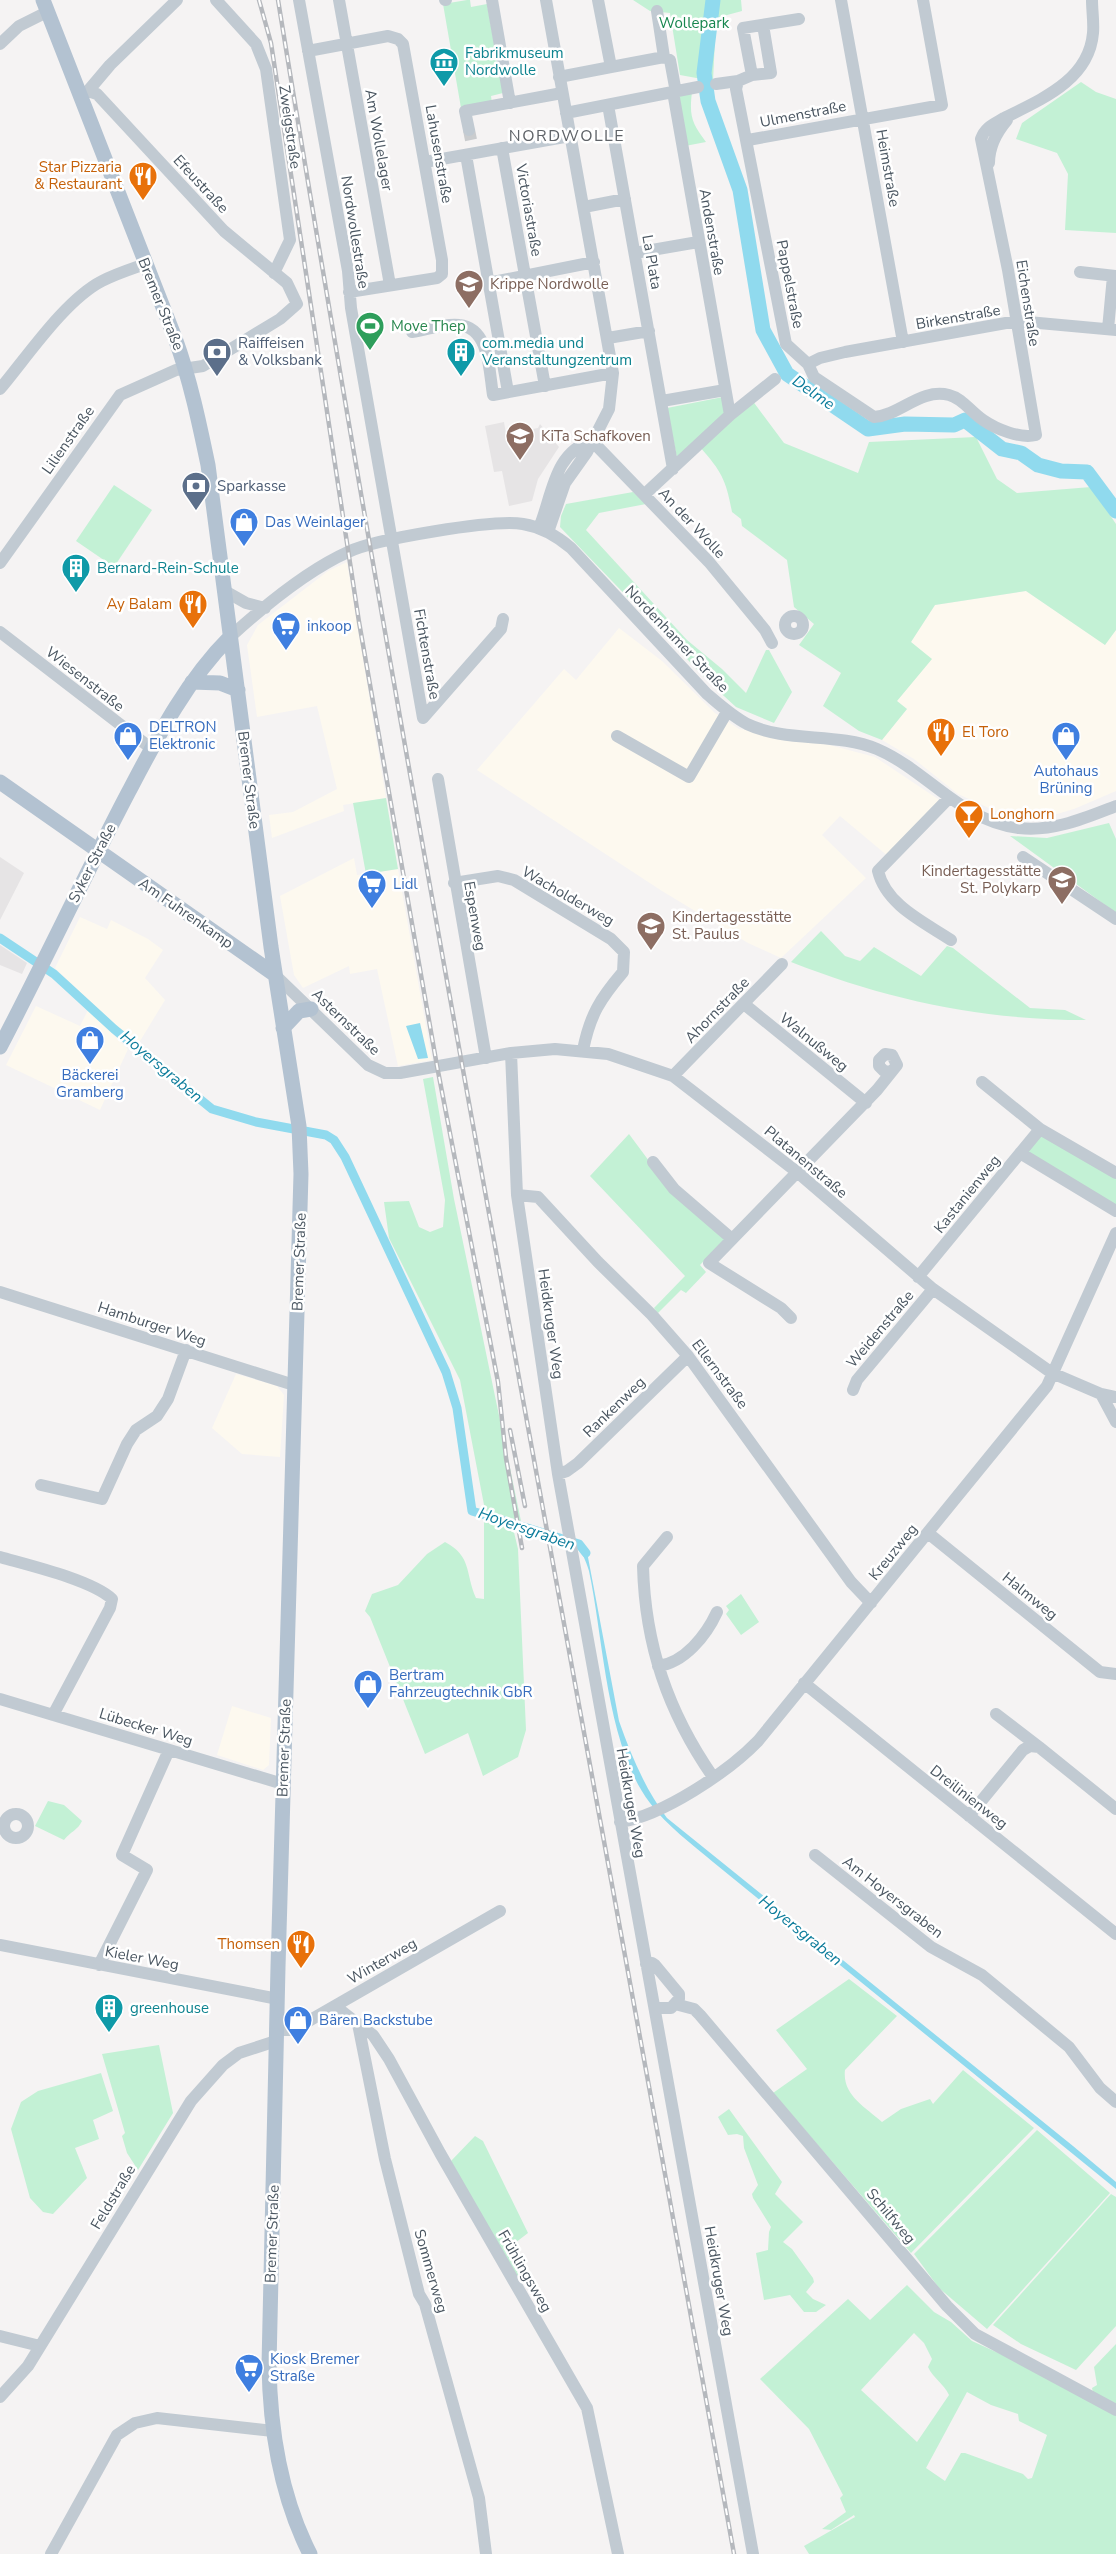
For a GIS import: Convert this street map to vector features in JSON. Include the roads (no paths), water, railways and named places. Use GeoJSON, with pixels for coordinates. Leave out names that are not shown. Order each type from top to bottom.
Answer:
{"type":"FeatureCollection","features":[{"type":"Feature","properties":{"kind":"main road","name":"Bremer Straße"},"geometry":{"type":"LineString","coordinates":[[45,6],[84,92],[145,264],[186,369],[208,465],[274,974],[299,1131],[302,1188],[294,1385],[269,2365],[273,2431],[287,2499],[310,2554]]}},
{"type":"Feature","properties":{"kind":"main road","name":"Syker Straße"},"geometry":{"type":"LineString","coordinates":[[0,1047],[152,749],[192,682],[230,636]]}},
{"type":"Feature","properties":{"kind":"main road"},"geometry":{"type":"LineString","coordinates":[[192,682],[220,683],[238,690]]}},
{"type":"Feature","properties":{"kind":"main road","name":"Am Fuhrenkamp"},"geometry":{"type":"LineString","coordinates":[[0,782],[274,974]]}},
{"type":"Feature","properties":{"kind":"main road"},"geometry":{"type":"LineString","coordinates":[[233,946],[255,947],[269,936]]}},
{"type":"Feature","properties":{"kind":"main road"},"geometry":{"type":"LineString","coordinates":[[284,1028],[298,1011],[311,1009]]}},
{"type":"Feature","properties":{"kind":"street"},"geometry":{"type":"LineString","coordinates":[[84,92],[177,0]]}},
{"type":"Feature","properties":{"kind":"street","name":"Zweigstraße"},"geometry":{"type":"LineString","coordinates":[[216,0],[256,44],[266,69],[290,240],[274,273]]}},
{"type":"Feature","properties":{"kind":"street","name":"Nordwollestraße"},"geometry":{"type":"LineString","coordinates":[[299,0],[348,272],[392,540]]}},
{"type":"Feature","properties":{"kind":"street","name":"Am Wollelager"},"geometry":{"type":"LineString","coordinates":[[339,0],[390,285]]}},
{"type":"Feature","properties":{"kind":"street"},"geometry":{"type":"LineString","coordinates":[[492,0],[510,103]]}},
{"type":"Feature","properties":{"kind":"street"},"geometry":{"type":"LineString","coordinates":[[543,530],[565,483],[609,409],[614,373],[546,0]]}},
{"type":"Feature","properties":{"kind":"street"},"geometry":{"type":"LineString","coordinates":[[598,0],[611,67]]}},
{"type":"Feature","properties":{"kind":"street","name":"Heimstraße"},"geometry":{"type":"LineString","coordinates":[[841,0],[903,342]]}},
{"type":"Feature","properties":{"kind":"street","name":"Ulmenstraße"},"geometry":{"type":"LineString","coordinates":[[748,140],[942,105],[923,0]]}},
{"type":"Feature","properties":{"kind":"street","name":"Eichenstraße"},"geometry":{"type":"LineString","coordinates":[[1036,435],[990,175],[981,138],[1012,114],[1060,87],[1080,71],[1094,31],[1092,0]]}},
{"type":"Feature","properties":{"kind":"street"},"geometry":{"type":"LineString","coordinates":[[0,44],[45,6]]}},
{"type":"Feature","properties":{"kind":"street"},"geometry":{"type":"LineString","coordinates":[[559,77],[664,57],[657,11]]}},
{"type":"Feature","properties":{"kind":"street"},"geometry":{"type":"LineString","coordinates":[[752,75],[743,28],[799,19]]}},
{"type":"Feature","properties":{"kind":"street"},"geometry":{"type":"LineString","coordinates":[[716,84],[771,73],[763,25]]}},
{"type":"Feature","properties":{"kind":"street","name":"Lahusenstraße"},"geometry":{"type":"LineString","coordinates":[[308,51],[392,36],[403,44],[443,266],[442,274],[437,278],[350,292]]}},
{"type":"Feature","properties":{"kind":"street","name":"Andenstraße"},"geometry":{"type":"LineString","coordinates":[[664,57],[670,60],[675,87],[673,92],[730,415]]}},
{"type":"Feature","properties":{"kind":"street","name":"Pappelstraße"},"geometry":{"type":"LineString","coordinates":[[738,81],[736,89],[748,140],[786,344],[808,364],[814,377],[874,417],[895,412],[920,397],[932,394],[950,395],[960,400],[984,421],[1025,438],[1036,435]]}},
{"type":"Feature","properties":{"kind":"street"},"geometry":{"type":"LineString","coordinates":[[566,113],[698,87]]}},
{"type":"Feature","properties":{"kind":"street","name":"Efeustraße"},"geometry":{"type":"LineString","coordinates":[[84,92],[97,94],[224,231],[287,283],[297,304]]}},
{"type":"Feature","properties":{"kind":"street"},"geometry":{"type":"LineString","coordinates":[[508,392],[488,283],[465,111],[562,93]]}},
{"type":"Feature","properties":{"kind":"street","name":"La Plata"},"geometry":{"type":"LineString","coordinates":[[608,105],[673,469]]}},
{"type":"Feature","properties":{"kind":"street"},"geometry":{"type":"LineString","coordinates":[[424,162],[570,136]]}},
{"type":"Feature","properties":{"kind":"street","name":"Victoriastraße"},"geometry":{"type":"LineString","coordinates":[[502,148],[545,386]]}},
{"type":"Feature","properties":{"kind":"street"},"geometry":{"type":"LineString","coordinates":[[584,207],[625,199]]}},
{"type":"Feature","properties":{"kind":"street"},"geometry":{"type":"LineString","coordinates":[[635,254],[699,242]]}},
{"type":"Feature","properties":{"kind":"street","name":"Victoriastraße"},"geometry":{"type":"LineString","coordinates":[[525,277],[594,262]]}},
{"type":"Feature","properties":{"kind":"street"},"geometry":{"type":"LineString","coordinates":[[0,390],[69,307],[84,293],[101,281],[145,264]]}},
{"type":"Feature","properties":{"kind":"street"},"geometry":{"type":"LineString","coordinates":[[1080,272],[1115,276],[1112,329]]}},
{"type":"Feature","properties":{"kind":"street"},"geometry":{"type":"LineString","coordinates":[[488,283],[525,277]]}},
{"type":"Feature","properties":{"kind":"street","name":"Lilienstraße"},"geometry":{"type":"LineString","coordinates":[[0,563],[120,395],[176,370],[203,366],[280,319],[297,304]]}},
{"type":"Feature","properties":{"kind":"street","name":"Birkenstraße"},"geometry":{"type":"LineString","coordinates":[[808,364],[820,358],[845,352],[1017,321],[1112,329]]}},
{"type":"Feature","properties":{"kind":"street"},"geometry":{"type":"LineString","coordinates":[[412,333],[460,325],[476,332],[485,347],[493,395],[614,373]]}},
{"type":"Feature","properties":{"kind":"street"},"geometry":{"type":"LineString","coordinates":[[608,338],[649,331]]}},
{"type":"Feature","properties":{"kind":"street"},"geometry":{"type":"LineString","coordinates":[[645,494],[730,415],[775,379]]}},
{"type":"Feature","properties":{"kind":"street"},"geometry":{"type":"LineString","coordinates":[[662,401],[725,390]]}},
{"type":"Feature","properties":{"kind":"street","name":"An der Wolle"},"geometry":{"type":"LineString","coordinates":[[592,441],[709,562],[765,630],[772,643]]}},
{"type":"Feature","properties":{"kind":"street","name":"Nordenhamer Straße"},"geometry":{"type":"LineString","coordinates":[[230,636],[314,571],[349,551],[392,540],[505,523],[543,530],[571,548],[707,694],[727,712],[749,724],[774,731],[828,737],[879,750],[969,811],[996,823],[1019,828],[1044,828],[1070,823],[1116,806]]}},
{"type":"Feature","properties":{"kind":"street","name":"Fichtenstraße"},"geometry":{"type":"LineString","coordinates":[[392,540],[423,718],[501,629],[503,620]]}},
{"type":"Feature","properties":{"kind":"street"},"geometry":{"type":"LineString","coordinates":[[223,590],[246,603],[265,608]]}},
{"type":"Feature","properties":{"kind":"street"},"geometry":{"type":"LineString","coordinates":[[765,630],[785,628]]}},
{"type":"Feature","properties":{"kind":"street","name":"Wiesenstraße"},"geometry":{"type":"LineString","coordinates":[[0,632],[152,749]]}},
{"type":"Feature","properties":{"kind":"street"},"geometry":{"type":"LineString","coordinates":[[617,736],[689,777],[727,712]]}},
{"type":"Feature","properties":{"kind":"street","name":"Espenweg"},"geometry":{"type":"LineString","coordinates":[[438,779],[454,883],[486,1058]]}},
{"type":"Feature","properties":{"kind":"street"},"geometry":{"type":"LineString","coordinates":[[949,798],[878,871],[881,886],[900,907],[951,940]]}},
{"type":"Feature","properties":{"kind":"street"},"geometry":{"type":"LineString","coordinates":[[1023,857],[1116,919]]}},
{"type":"Feature","properties":{"kind":"street","name":"Wacholderweg"},"geometry":{"type":"LineString","coordinates":[[454,883],[498,876],[514,880],[611,939],[624,952],[623,972],[593,1013],[583,1050]]}},
{"type":"Feature","properties":{"kind":"street","name":"Ahornstraße"},"geometry":{"type":"LineString","coordinates":[[673,1076],[782,964]]}},
{"type":"Feature","properties":{"kind":"street","name":"Asternstraße"},"geometry":{"type":"LineString","coordinates":[[274,974],[378,1072],[400,1073],[511,1053]]}},
{"type":"Feature","properties":{"kind":"street","name":"Walnußweg"},"geometry":{"type":"LineString","coordinates":[[744,1004],[866,1103]]}},
{"type":"Feature","properties":{"kind":"street","name":"Platanenstraße"},"geometry":{"type":"LineString","coordinates":[[511,1053],[555,1049],[583,1050],[624,1058],[673,1076],[797,1172],[933,1289],[1052,1373],[1101,1394],[1116,1397]]}},
{"type":"Feature","properties":{"kind":"street","name":"Heidkruger Weg"},"geometry":{"type":"LineString","coordinates":[[511,1053],[517,1195],[558,1474],[753,2554]]}},
{"type":"Feature","properties":{"kind":"street"},"geometry":{"type":"LineString","coordinates":[[791,1318],[781,1308],[709,1263],[866,1103],[890,1072]]}},
{"type":"Feature","properties":{"kind":"street"},"geometry":{"type":"LineString","coordinates":[[982,1082],[1040,1129],[1116,1173]]}},
{"type":"Feature","properties":{"kind":"street","name":"Kastanienweg"},"geometry":{"type":"LineString","coordinates":[[918,1277],[1040,1129]]}},
{"type":"Feature","properties":{"kind":"street"},"geometry":{"type":"LineString","coordinates":[[1020,1154],[1116,1211]]}},
{"type":"Feature","properties":{"kind":"street"},"geometry":{"type":"LineString","coordinates":[[653,1161],[674,1189],[732,1239]]}},
{"type":"Feature","properties":{"kind":"street","name":"Ellernstraße"},"geometry":{"type":"LineString","coordinates":[[517,1195],[538,1197],[598,1262],[652,1315],[688,1356],[851,1582],[871,1602]]}},
{"type":"Feature","properties":{"kind":"street","name":"Kreuzweg"},"geometry":{"type":"LineString","coordinates":[[620,1822],[652,1813],[665,1806],[712,1778],[744,1755],[1047,1386],[1116,1233]]}},
{"type":"Feature","properties":{"kind":"street","name":"Weidenstraße"},"geometry":{"type":"LineString","coordinates":[[853,1390],[857,1380],[933,1289]]}},
{"type":"Feature","properties":{"kind":"street","name":"Hamburger Weg"},"geometry":{"type":"LineString","coordinates":[[0,1292],[294,1385]]}},
{"type":"Feature","properties":{"kind":"street"},"geometry":{"type":"LineString","coordinates":[[41,1485],[102,1499],[127,1444],[136,1430],[156,1416],[168,1399],[186,1350]]}},
{"type":"Feature","properties":{"kind":"street","name":"Rankenweg"},"geometry":{"type":"LineString","coordinates":[[558,1474],[578,1463],[688,1356]]}},
{"type":"Feature","properties":{"kind":"street"},"geometry":{"type":"LineString","coordinates":[[1101,1394],[1116,1422]]}},
{"type":"Feature","properties":{"kind":"street","name":"Halmweg"},"geometry":{"type":"LineString","coordinates":[[928,1533],[1100,1672],[1116,1674]]}},
{"type":"Feature","properties":{"kind":"street"},"geometry":{"type":"LineString","coordinates":[[667,1538],[643,1566],[644,1590],[658,1666],[669,1702],[712,1778]]}},
{"type":"Feature","properties":{"kind":"street"},"geometry":{"type":"LineString","coordinates":[[0,1557],[63,1576],[105,1592],[112,1599],[110,1608],[53,1715]]}},
{"type":"Feature","properties":{"kind":"street"},"geometry":{"type":"LineString","coordinates":[[658,1666],[678,1661],[687,1653],[717,1612]]}},
{"type":"Feature","properties":{"kind":"street","name":"Dreilinienweg"},"geometry":{"type":"LineString","coordinates":[[804,1683],[1116,1934]]}},
{"type":"Feature","properties":{"kind":"street","name":"Lübecker Weg"},"geometry":{"type":"LineString","coordinates":[[0,1699],[283,1784]]}},
{"type":"Feature","properties":{"kind":"street"},"geometry":{"type":"LineString","coordinates":[[996,1714],[1116,1809]]}},
{"type":"Feature","properties":{"kind":"street"},"geometry":{"type":"LineString","coordinates":[[969,1816],[1023,1750],[1030,1746],[1038,1747]]}},
{"type":"Feature","properties":{"kind":"street"},"geometry":{"type":"LineString","coordinates":[[99,1965],[147,1870],[122,1855],[169,1750]]}},
{"type":"Feature","properties":{"kind":"street","name":"Am Hoyersgraben"},"geometry":{"type":"LineString","coordinates":[[815,1855],[931,1947],[982,1975],[1069,2047],[1100,2088],[1116,2102]]}},
{"type":"Feature","properties":{"kind":"street","name":"Winterweg"},"geometry":{"type":"LineString","coordinates":[[276,2035],[293,2030],[500,1911]]}},
{"type":"Feature","properties":{"kind":"street","name":"Kieler Weg"},"geometry":{"type":"LineString","coordinates":[[0,1945],[278,2000]]}},
{"type":"Feature","properties":{"kind":"street"},"geometry":{"type":"LineString","coordinates":[[645,1964],[655,1965],[679,1994],[679,1999],[671,2008],[655,2008]]}},
{"type":"Feature","properties":{"kind":"street","name":"Schilfweg"},"geometry":{"type":"LineString","coordinates":[[675,2004],[694,2009],[700,2015],[947,2306],[975,2334],[1116,2410]]}},
{"type":"Feature","properties":{"kind":"street"},"geometry":{"type":"LineString","coordinates":[[335,2006],[358,2024]]}},
{"type":"Feature","properties":{"kind":"street","name":"Sommerweg"},"geometry":{"type":"LineString","coordinates":[[358,2024],[385,2159],[419,2294],[425,2304],[479,2498],[486,2554]]}},
{"type":"Feature","properties":{"kind":"street","name":"Frühlingsweg"},"geometry":{"type":"LineString","coordinates":[[358,2024],[373,2035],[389,2059],[440,2153],[587,2408],[618,2554]]}},
{"type":"Feature","properties":{"kind":"street","name":"Feldstraße"},"geometry":{"type":"LineString","coordinates":[[0,2397],[28,2366],[191,2101],[223,2065],[238,2053],[276,2035]]}},
{"type":"Feature","properties":{"kind":"street"},"geometry":{"type":"LineString","coordinates":[[0,2336],[40,2346]]}},
{"type":"Feature","properties":{"kind":"street"},"geometry":{"type":"LineString","coordinates":[[51,2554],[117,2435],[135,2422],[158,2418],[273,2431]]}},
{"type":"Feature","properties":{"kind":"water"},"geometry":{"type":"Polygon","coordinates":[[[420,1023],[428,1058],[418,1059],[406,1026],[420,1023]]]}},
{"type":"Feature","properties":{"kind":"water"},"geometry":{"type":"Polygon","coordinates":[[[578,1541],[587,1552],[619,1721],[639,1771],[667,1818],[1073,2146],[1116,2182],[1116,2189],[713,1862],[680,1834],[650,1803],[635,1779],[615,1723],[589,1571],[578,1541]]]}},
{"type":"Feature","properties":{"kind":"waterway","name":"Delme"},"geometry":{"type":"LineString","coordinates":[[713,0],[704,73],[708,101],[740,190],[763,330],[787,374],[868,429],[905,424],[954,425],[965,420],[1002,449],[1021,453],[1038,465],[1061,471],[1087,472],[1116,511]]}},
{"type":"Feature","properties":{"kind":"waterway","name":"Hoyersgraben"},"geometry":{"type":"LineString","coordinates":[[0,938],[54,974],[114,1029],[212,1109],[256,1122],[326,1135],[334,1140],[345,1157],[446,1372],[457,1408],[472,1511],[579,1544],[586,1553]]}},
{"type":"Feature","properties":{"kind":"tunnel"},"geometry":{"type":"LineString","coordinates":[[469,130],[471,140]]}},
{"type":"Feature","properties":{"kind":"railway"},"geometry":{"type":"LineString","coordinates":[[259,0],[271,43],[359,622],[437,1066],[498,1382],[506,1458],[522,1548]]}},
{"type":"Feature","properties":{"kind":"railway"},"geometry":{"type":"LineString","coordinates":[[278,0],[386,640],[734,2554]]}},
{"type":"Feature","properties":{"kind":"railway"},"geometry":{"type":"LineString","coordinates":[[510,1430],[525,1506]]}},
{"type":"Feature","properties":{"kind":"place","name":"Fabrikmuseum Nordwolle"},"geometry":{"type":"Point","coordinates":[444,88]}},
{"type":"Feature","properties":{"kind":"place","name":"Star Pizzaria & Restaurant"},"geometry":{"type":"Point","coordinates":[143,202]}},
{"type":"Feature","properties":{"kind":"place","name":"Krippe Nordwolle"},"geometry":{"type":"Point","coordinates":[469,310]}},
{"type":"Feature","properties":{"kind":"place","name":"Move Thep"},"geometry":{"type":"Point","coordinates":[370,352]}},
{"type":"Feature","properties":{"kind":"place","name":"Raiffeisen & Volksbank"},"geometry":{"type":"Point","coordinates":[217,378]}},
{"type":"Feature","properties":{"kind":"place","name":"com.media und Veranstaltungzentrum"},"geometry":{"type":"Point","coordinates":[461,378]}},
{"type":"Feature","properties":{"kind":"place","name":"KiTa Schafkoven"},"geometry":{"type":"Point","coordinates":[520,462]}},
{"type":"Feature","properties":{"kind":"place","name":"Sparkasse"},"geometry":{"type":"Point","coordinates":[196,512]}},
{"type":"Feature","properties":{"kind":"place","name":"Das Weinlager"},"geometry":{"type":"Point","coordinates":[244,548]}},
{"type":"Feature","properties":{"kind":"place","name":"Bernard-Rein-Schule"},"geometry":{"type":"Point","coordinates":[76,594]}},
{"type":"Feature","properties":{"kind":"place","name":"Ay Balam"},"geometry":{"type":"Point","coordinates":[193,630]}},
{"type":"Feature","properties":{"kind":"place","name":"inkoop"},"geometry":{"type":"Point","coordinates":[286,652]}},
{"type":"Feature","properties":{"kind":"place","name":"El Toro"},"geometry":{"type":"Point","coordinates":[941,758]}},
{"type":"Feature","properties":{"kind":"place","name":"DELTRON Elektronic"},"geometry":{"type":"Point","coordinates":[128,762]}},
{"type":"Feature","properties":{"kind":"place","name":"Autohaus Brüning"},"geometry":{"type":"Point","coordinates":[1066,762]}},
{"type":"Feature","properties":{"kind":"place","name":"Longhorn"},"geometry":{"type":"Point","coordinates":[969,840]}},
{"type":"Feature","properties":{"kind":"place","name":"Kindertagesstätte St. Polykarp"},"geometry":{"type":"Point","coordinates":[1062,906]}},
{"type":"Feature","properties":{"kind":"place","name":"Lidl"},"geometry":{"type":"Point","coordinates":[372,910]}},
{"type":"Feature","properties":{"kind":"place","name":"Kindertagesstätte St. Paulus"},"geometry":{"type":"Point","coordinates":[651,952]}},
{"type":"Feature","properties":{"kind":"place","name":"Bäckerei Gramberg"},"geometry":{"type":"Point","coordinates":[90,1066]}},
{"type":"Feature","properties":{"kind":"place","name":"Bertram Fahrzeugtechnik GbR"},"geometry":{"type":"Point","coordinates":[368,1710]}},
{"type":"Feature","properties":{"kind":"place","name":"Thomsen"},"geometry":{"type":"Point","coordinates":[301,1970]}},
{"type":"Feature","properties":{"kind":"place","name":"greenhouse"},"geometry":{"type":"Point","coordinates":[109,2034]}},
{"type":"Feature","properties":{"kind":"place","name":"Bären Backstube"},"geometry":{"type":"Point","coordinates":[298,2046]}},
{"type":"Feature","properties":{"kind":"place","name":"Kiosk Bremer Straße"},"geometry":{"type":"Point","coordinates":[249,2394]}},
{"type":"Feature","properties":{"kind":"district","name":"NORDWOLLE"},"geometry":{"type":"Point","coordinates":[567,135]}},
{"type":"Feature","properties":{"kind":"park label","name":"Wollepark"},"geometry":{"type":"Point","coordinates":[694,23]}}]}
